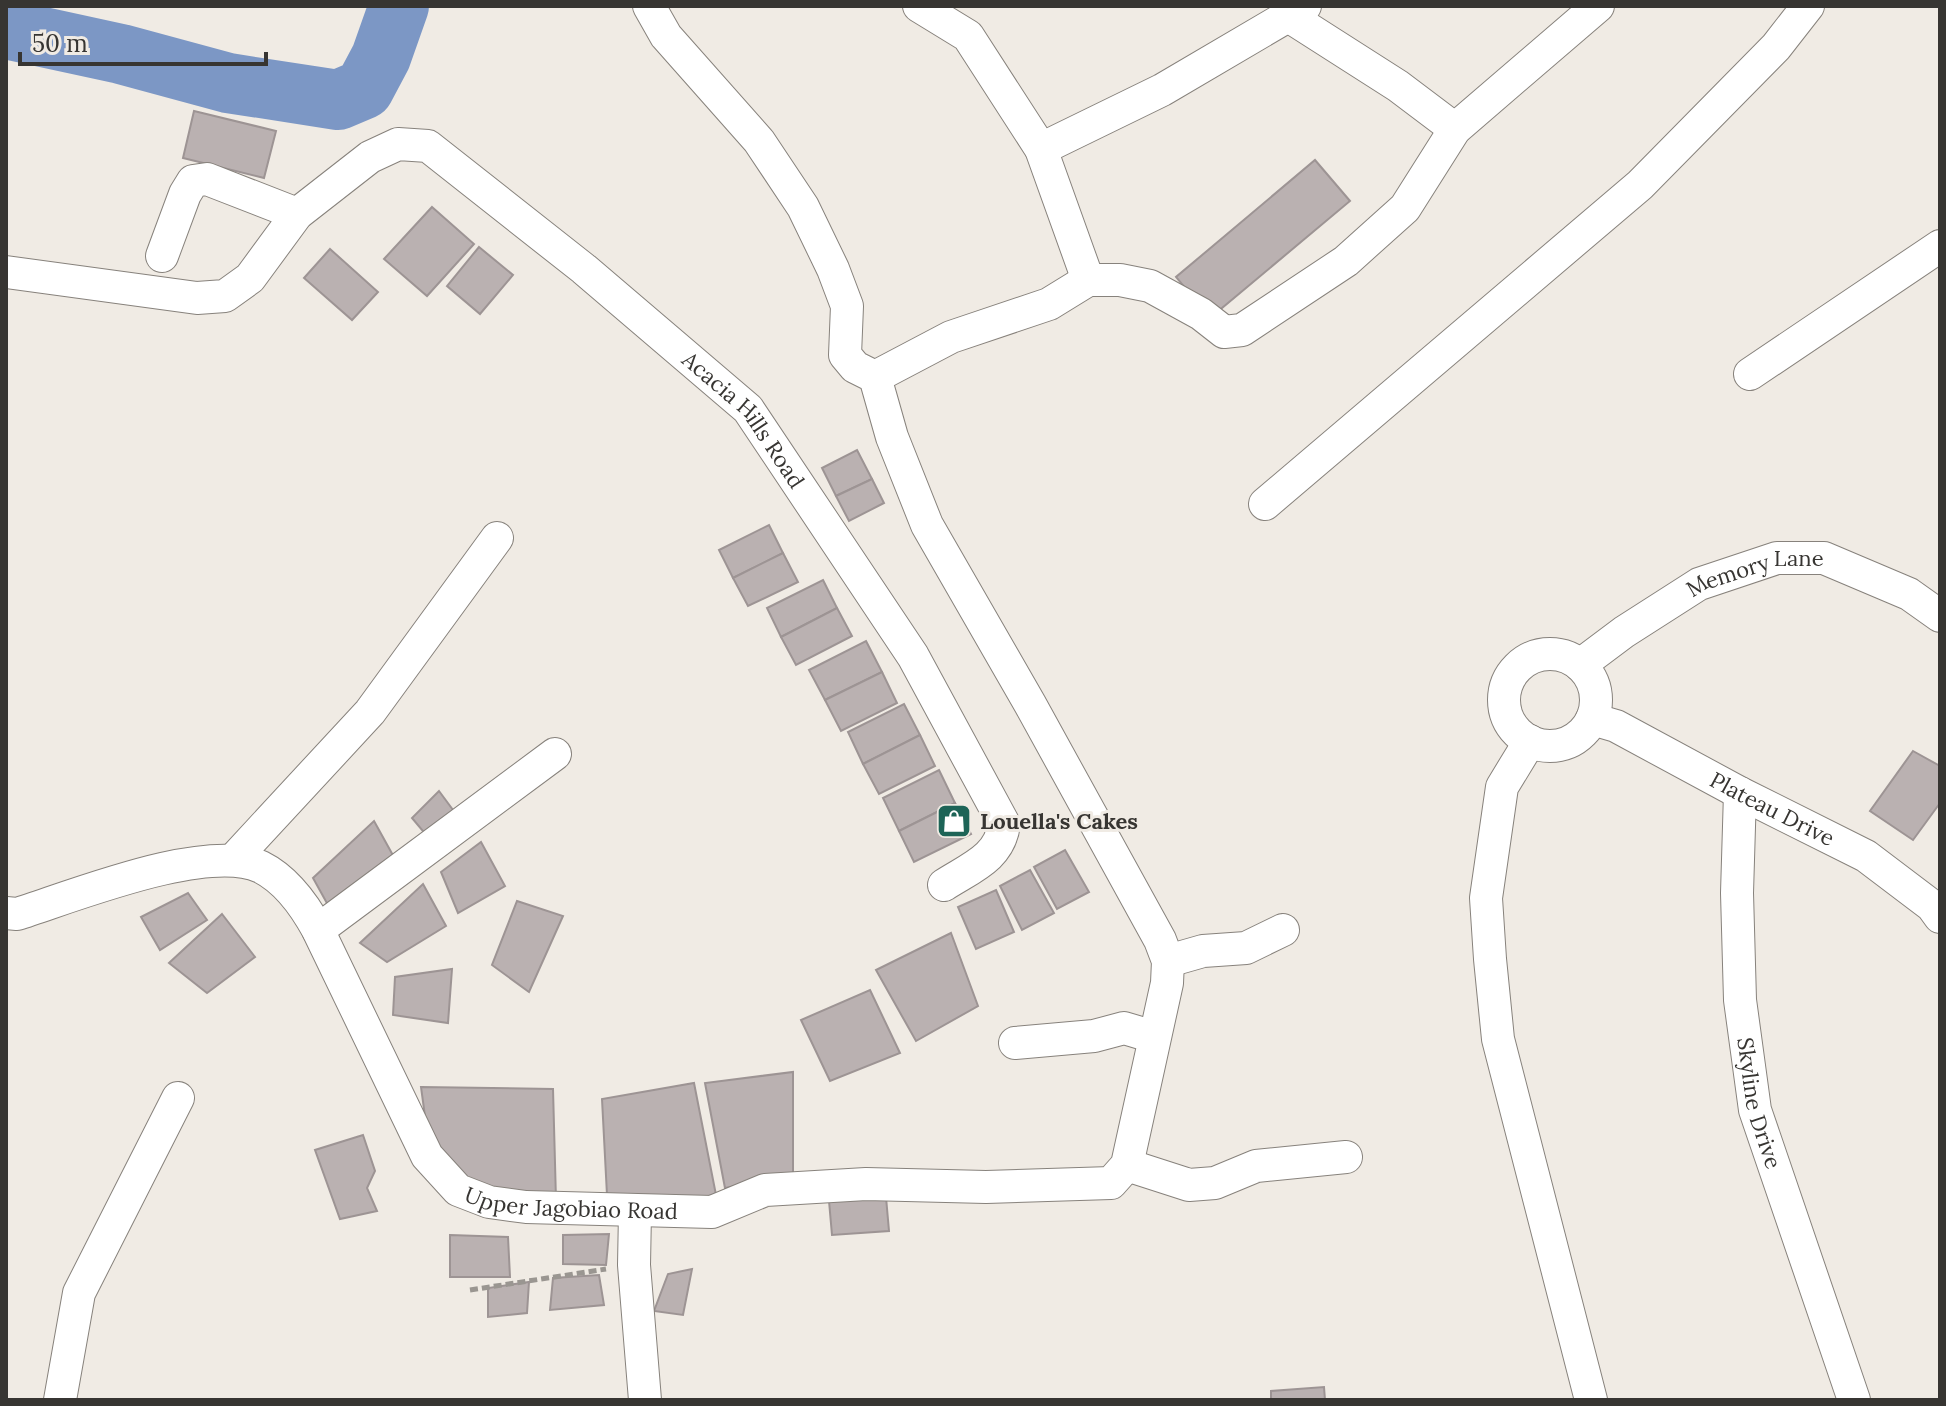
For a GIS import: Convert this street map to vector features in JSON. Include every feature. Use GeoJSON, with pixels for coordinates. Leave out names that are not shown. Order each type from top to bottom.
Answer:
{"type":"FeatureCollection","features":[{"type":"Feature","properties":{"kind":"street"},"geometry":{"type":"LineString","coordinates":[[649,6],[666,36],[759,141],[803,207],[847,306],[845,355],[855,367],[875,377],[892,437],[927,525],[1160,940],[1168,961],[1167,983],[1127,1165],[1189,1185],[1215,1183],[1256,1166],[1346,1157]]}},
{"type":"Feature","properties":{"kind":"street"},"geometry":{"type":"LineString","coordinates":[[919,6],[968,36],[1041,149],[1088,280]]}},
{"type":"Feature","properties":{"kind":"street"},"geometry":{"type":"LineString","coordinates":[[875,377],[951,337],[1049,304],[1088,280],[1120,280],[1150,286],[1201,314],[1224,332],[1242,330],[1346,261],[1405,208],[1455,129],[1598,6]]}},
{"type":"Feature","properties":{"kind":"street"},"geometry":{"type":"LineString","coordinates":[[1265,504],[1640,185],[1776,47],[1808,6]]}},
{"type":"Feature","properties":{"kind":"street"},"geometry":{"type":"LineString","coordinates":[[1041,149],[1162,90],[1297,11],[1455,129]]}},
{"type":"Feature","properties":{"kind":"street","name":"Acacia Hills Road"},"geometry":{"type":"LineString","coordinates":[[6,272],[197,298],[225,296],[250,278],[297,214],[370,157],[398,144],[428,146],[584,269],[748,409],[913,656],[1004,824],[1003,838],[996,851],[944,885]]}},
{"type":"Feature","properties":{"kind":"street"},"geometry":{"type":"LineString","coordinates":[[162,256],[185,194],[193,181],[207,179],[297,214]]}},
{"type":"Feature","properties":{"kind":"street"},"geometry":{"type":"LineString","coordinates":[[1750,374],[1940,246]]}},
{"type":"Feature","properties":{"kind":"street"},"geometry":{"type":"LineString","coordinates":[[233,860],[370,712],[497,538]]}},
{"type":"Feature","properties":{"kind":"street","name":"Memory Lane"},"geometry":{"type":"LineString","coordinates":[[1580,665],[1624,632],[1699,584],[1777,558],[1824,558],[1909,594],[1940,616]]}},
{"type":"Feature","properties":{"kind":"street"},"geometry":{"type":"LineString","coordinates":[[1559,655],[1580,665],[1592,680],[1595,690],[1592,719],[1580,735],[1561,745],[1540,745],[1520,735],[1506,715],[1505,691],[1515,670],[1535,656],[1559,655]]}},
{"type":"Feature","properties":{"kind":"street","name":"Plateau Drive"},"geometry":{"type":"LineString","coordinates":[[1592,719],[1616,726],[1866,856],[1932,906],[1940,917]]}},
{"type":"Feature","properties":{"kind":"street"},"geometry":{"type":"LineString","coordinates":[[1530,741],[1502,787],[1486,898],[1490,959],[1498,1039],[1591,1400]]}},
{"type":"Feature","properties":{"kind":"street"},"geometry":{"type":"LineString","coordinates":[[318,930],[555,754]]}},
{"type":"Feature","properties":{"kind":"street","name":"Skyline Drive"},"geometry":{"type":"LineString","coordinates":[[1740,793],[1737,893],[1740,1000],[1755,1110],[1854,1400]]}},
{"type":"Feature","properties":{"kind":"street","name":"Upper Jagobiao Road"},"geometry":{"type":"LineString","coordinates":[[6,913],[17,914],[169,865],[233,860],[262,868],[301,899],[427,1156],[458,1190],[489,1202],[526,1207],[635,1212],[712,1212],[765,1190],[866,1184],[986,1187],[1111,1183],[1127,1165]]}},
{"type":"Feature","properties":{"kind":"street"},"geometry":{"type":"LineString","coordinates":[[1168,961],[1203,951],[1246,948],[1283,930]]}},
{"type":"Feature","properties":{"kind":"street"},"geometry":{"type":"LineString","coordinates":[[1015,1043],[1094,1036],[1124,1028],[1154,1037]]}},
{"type":"Feature","properties":{"kind":"street"},"geometry":{"type":"LineString","coordinates":[[60,1400],[79,1293],[178,1098]]}},
{"type":"Feature","properties":{"kind":"street"},"geometry":{"type":"LineString","coordinates":[[635,1212],[634,1265],[645,1400]]}},
{"type":"Feature","properties":{"kind":"path"},"geometry":{"type":"LineString","coordinates":[[470,1290],[634,1265]]}},
{"type":"Feature","properties":{"kind":"building"},"geometry":{"type":"Polygon","coordinates":[[[194,111],[276,131],[264,178],[183,158],[194,111]]]}},
{"type":"Feature","properties":{"kind":"building"},"geometry":{"type":"Polygon","coordinates":[[[1315,160],[1350,201],[1210,318],[1176,277],[1315,160]]]}},
{"type":"Feature","properties":{"kind":"building"},"geometry":{"type":"Polygon","coordinates":[[[432,207],[474,244],[427,296],[384,259],[432,207]]]}},
{"type":"Feature","properties":{"kind":"building"},"geometry":{"type":"Polygon","coordinates":[[[479,247],[513,275],[480,314],[447,286],[479,247]]]}},
{"type":"Feature","properties":{"kind":"building"},"geometry":{"type":"Polygon","coordinates":[[[330,249],[378,292],[352,320],[304,278],[330,249]]]}},
{"type":"Feature","properties":{"kind":"building"},"geometry":{"type":"Polygon","coordinates":[[[857,450],[872,479],[836,496],[822,468],[857,450]]]}},
{"type":"Feature","properties":{"kind":"building"},"geometry":{"type":"Polygon","coordinates":[[[872,479],[884,503],[849,521],[836,496],[872,479]]]}},
{"type":"Feature","properties":{"kind":"building"},"geometry":{"type":"Polygon","coordinates":[[[769,525],[783,553],[733,578],[719,550],[769,525]]]}},
{"type":"Feature","properties":{"kind":"building"},"geometry":{"type":"Polygon","coordinates":[[[783,553],[798,582],[748,606],[733,578],[783,553]]]}},
{"type":"Feature","properties":{"kind":"building"},"geometry":{"type":"Polygon","coordinates":[[[823,580],[837,608],[781,637],[767,608],[823,580]]]}},
{"type":"Feature","properties":{"kind":"building"},"geometry":{"type":"Polygon","coordinates":[[[837,608],[852,636],[796,665],[781,637],[837,608]]]}},
{"type":"Feature","properties":{"kind":"building"},"geometry":{"type":"Polygon","coordinates":[[[866,641],[882,672],[825,700],[809,670],[866,641]]]}},
{"type":"Feature","properties":{"kind":"building"},"geometry":{"type":"Polygon","coordinates":[[[882,672],[897,703],[841,731],[825,700],[882,672]]]}},
{"type":"Feature","properties":{"kind":"building"},"geometry":{"type":"Polygon","coordinates":[[[904,704],[920,735],[863,764],[848,732],[904,704]]]}},
{"type":"Feature","properties":{"kind":"building"},"geometry":{"type":"Polygon","coordinates":[[[920,735],[935,766],[879,794],[863,764],[920,735]]]}},
{"type":"Feature","properties":{"kind":"building"},"geometry":{"type":"Polygon","coordinates":[[[1913,751],[1940,766],[1940,803],[1913,840],[1870,811],[1913,751]]]}},
{"type":"Feature","properties":{"kind":"building"},"geometry":{"type":"Polygon","coordinates":[[[939,770],[955,803],[899,831],[883,798],[939,770]]]}},
{"type":"Feature","properties":{"kind":"building"},"geometry":{"type":"Polygon","coordinates":[[[439,791],[456,814],[427,836],[412,818],[439,791]]]}},
{"type":"Feature","properties":{"kind":"building"},"geometry":{"type":"Polygon","coordinates":[[[955,803],[971,834],[914,862],[899,831],[955,803]]]}},
{"type":"Feature","properties":{"kind":"building"},"geometry":{"type":"Polygon","coordinates":[[[374,821],[395,859],[328,905],[313,878],[374,821]]]}},
{"type":"Feature","properties":{"kind":"building"},"geometry":{"type":"Polygon","coordinates":[[[481,842],[505,886],[458,913],[441,872],[481,842]]]}},
{"type":"Feature","properties":{"kind":"building"},"geometry":{"type":"Polygon","coordinates":[[[1065,850],[1089,892],[1057,909],[1034,867],[1065,850]]]}},
{"type":"Feature","properties":{"kind":"building"},"geometry":{"type":"Polygon","coordinates":[[[1030,870],[1054,913],[1022,930],[1000,886],[1030,870]]]}},
{"type":"Feature","properties":{"kind":"building"},"geometry":{"type":"Polygon","coordinates":[[[423,884],[446,926],[387,962],[360,943],[423,884]]]}},
{"type":"Feature","properties":{"kind":"building"},"geometry":{"type":"Polygon","coordinates":[[[996,890],[1014,932],[976,949],[958,907],[996,890]]]}},
{"type":"Feature","properties":{"kind":"building"},"geometry":{"type":"Polygon","coordinates":[[[188,893],[207,920],[160,950],[141,917],[188,893]]]}},
{"type":"Feature","properties":{"kind":"building"},"geometry":{"type":"Polygon","coordinates":[[[517,901],[563,916],[529,992],[492,965],[517,901]]]}},
{"type":"Feature","properties":{"kind":"building"},"geometry":{"type":"Polygon","coordinates":[[[222,914],[255,957],[207,993],[169,963],[222,914]]]}},
{"type":"Feature","properties":{"kind":"building"},"geometry":{"type":"Polygon","coordinates":[[[951,933],[978,1006],[916,1041],[876,970],[951,933]]]}},
{"type":"Feature","properties":{"kind":"building"},"geometry":{"type":"Polygon","coordinates":[[[452,969],[448,1023],[393,1015],[395,977],[452,969]]]}},
{"type":"Feature","properties":{"kind":"building"},"geometry":{"type":"Polygon","coordinates":[[[870,990],[900,1053],[830,1081],[801,1020],[870,990]]]}},
{"type":"Feature","properties":{"kind":"building"},"geometry":{"type":"Polygon","coordinates":[[[793,1072],[793,1176],[725,1188],[705,1083],[793,1072]]]}},
{"type":"Feature","properties":{"kind":"building"},"geometry":{"type":"Polygon","coordinates":[[[694,1083],[717,1200],[607,1195],[602,1099],[694,1083]]]}},
{"type":"Feature","properties":{"kind":"building"},"geometry":{"type":"Polygon","coordinates":[[[421,1087],[553,1089],[556,1200],[480,1193],[430,1153],[421,1087]]]}},
{"type":"Feature","properties":{"kind":"building"},"geometry":{"type":"Polygon","coordinates":[[[363,1135],[375,1171],[367,1188],[377,1211],[340,1219],[315,1150],[363,1135]]]}},
{"type":"Feature","properties":{"kind":"building"},"geometry":{"type":"Polygon","coordinates":[[[886,1197],[889,1231],[832,1235],[829,1201],[886,1197]]]}},
{"type":"Feature","properties":{"kind":"building"},"geometry":{"type":"Polygon","coordinates":[[[609,1234],[606,1265],[563,1264],[563,1235],[609,1234]]]}},
{"type":"Feature","properties":{"kind":"building"},"geometry":{"type":"Polygon","coordinates":[[[450,1235],[508,1237],[510,1277],[450,1277],[450,1235]]]}},
{"type":"Feature","properties":{"kind":"building"},"geometry":{"type":"Polygon","coordinates":[[[692,1269],[683,1315],[654,1311],[668,1274],[692,1269]]]}},
{"type":"Feature","properties":{"kind":"building"},"geometry":{"type":"Polygon","coordinates":[[[599,1275],[604,1305],[550,1310],[553,1278],[599,1275]]]}},
{"type":"Feature","properties":{"kind":"building"},"geometry":{"type":"Polygon","coordinates":[[[529,1282],[527,1313],[488,1317],[488,1288],[529,1282]]]}},
{"type":"Feature","properties":{"kind":"building"},"geometry":{"type":"Polygon","coordinates":[[[1324,1387],[1325,1400],[1271,1400],[1271,1391],[1324,1387]]]}},
{"type":"Feature","properties":{"kind":"waterway"},"geometry":{"type":"LineString","coordinates":[[6,29],[121,54],[228,83],[338,100],[364,89],[381,57],[399,6]]}},
{"type":"Feature","properties":{"kind":"place","name":"Louella's Cakes"},"geometry":{"type":"Point","coordinates":[954,821]}}]}
